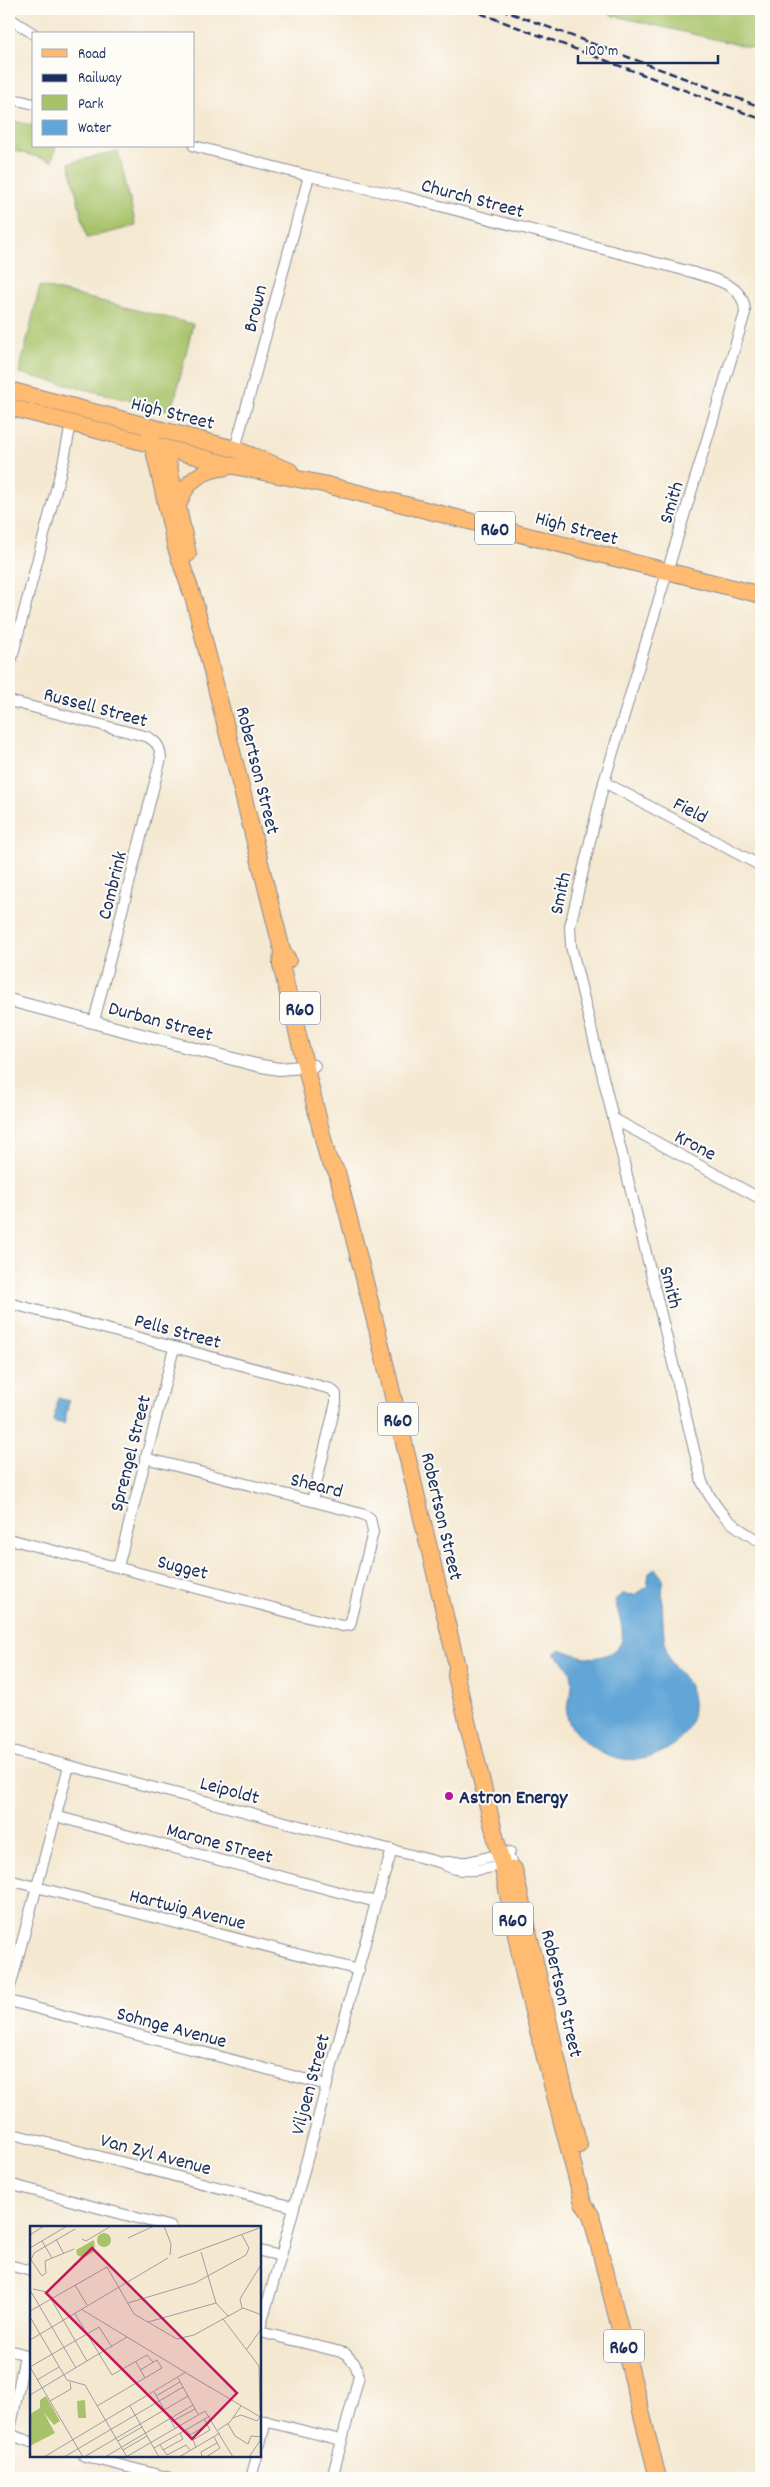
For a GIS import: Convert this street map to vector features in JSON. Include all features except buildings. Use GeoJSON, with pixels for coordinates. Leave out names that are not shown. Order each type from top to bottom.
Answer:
{"type":"FeatureCollection","features":[{"type":"Feature","properties":{"kind":"main road","name":"High Street"},"geometry":{"type":"LineString","coordinates":[[9,390],[157,438],[234,466],[323,484],[667,573],[761,595]]}},
{"type":"Feature","properties":{"kind":"main road","name":"High Street"},"geometry":{"type":"LineString","coordinates":[[9,407],[71,424],[235,449],[323,484]]}},
{"type":"Feature","properties":{"kind":"main road","name":"Robertson Street"},"geometry":{"type":"LineString","coordinates":[[157,438],[178,506],[189,556],[194,600]]}},
{"type":"Feature","properties":{"kind":"main road","name":"Robertson Street"},"geometry":{"type":"LineString","coordinates":[[157,438],[176,548],[194,600],[282,950],[281,965],[310,1067],[328,1159],[337,1172],[377,1329],[457,1666],[456,1676],[506,1858],[526,1984],[548,2075],[583,2203],[591,2214],[658,2478]]}},
{"type":"Feature","properties":{"kind":"main road"},"geometry":{"type":"LineString","coordinates":[[178,506],[184,490],[196,476],[209,470],[234,466]]}},
{"type":"Feature","properties":{"kind":"street"},"geometry":{"type":"LineString","coordinates":[[9,18],[32,33]]}},
{"type":"Feature","properties":{"kind":"street"},"geometry":{"type":"LineString","coordinates":[[9,98],[32,104]]}},
{"type":"Feature","properties":{"kind":"street","name":"Church Street"},"geometry":{"type":"LineString","coordinates":[[195,146],[308,176],[406,197],[694,273],[726,284],[739,292]]}},
{"type":"Feature","properties":{"kind":"street","name":"Brown"},"geometry":{"type":"LineString","coordinates":[[235,449],[308,176]]}},
{"type":"Feature","properties":{"kind":"street","name":"Smith"},"geometry":{"type":"LineString","coordinates":[[739,292],[743,298],[745,313],[604,782],[570,926],[571,946],[702,1482],[714,1507],[730,1522],[761,1542]]}},
{"type":"Feature","properties":{"kind":"street"},"geometry":{"type":"LineString","coordinates":[[9,669],[64,459],[71,424]]}},
{"type":"Feature","properties":{"kind":"street","name":"Russell Street"},"geometry":{"type":"LineString","coordinates":[[9,701],[148,737],[158,744],[161,758]]}},
{"type":"Feature","properties":{"kind":"street","name":"Combrink"},"geometry":{"type":"LineString","coordinates":[[94,1021],[161,758]]}},
{"type":"Feature","properties":{"kind":"street","name":"Field"},"geometry":{"type":"LineString","coordinates":[[604,782],[761,866]]}},
{"type":"Feature","properties":{"kind":"street","name":"Durban Street"},"geometry":{"type":"LineString","coordinates":[[9,1000],[256,1065],[279,1069],[310,1067]]}},
{"type":"Feature","properties":{"kind":"street","name":"Krone"},"geometry":{"type":"LineString","coordinates":[[614,1119],[761,1199]]}},
{"type":"Feature","properties":{"kind":"street","name":"Pells Street"},"geometry":{"type":"LineString","coordinates":[[9,1303],[329,1388],[336,1394],[336,1402],[312,1501]]}},
{"type":"Feature","properties":{"kind":"street","name":"Sprengel Street"},"geometry":{"type":"LineString","coordinates":[[118,1567],[174,1348]]}},
{"type":"Feature","properties":{"kind":"street","name":"Sheard"},"geometry":{"type":"LineString","coordinates":[[145,1458],[362,1514],[370,1518],[373,1524],[371,1541],[348,1626]]}},
{"type":"Feature","properties":{"kind":"street","name":"Sugget"},"geometry":{"type":"LineString","coordinates":[[9,1539],[348,1626]]}},
{"type":"Feature","properties":{"kind":"street","name":"Leipoldt"},"geometry":{"type":"LineString","coordinates":[[9,1750],[442,1863],[506,1858]]}},
{"type":"Feature","properties":{"kind":"street"},"geometry":{"type":"LineString","coordinates":[[9,1991],[69,1766]]}},
{"type":"Feature","properties":{"kind":"street","name":"Marone STreet"},"geometry":{"type":"LineString","coordinates":[[56,1816],[376,1902]]}},
{"type":"Feature","properties":{"kind":"street","name":"Viljoen Street"},"geometry":{"type":"LineString","coordinates":[[261,2325],[282,2256],[376,1902],[392,1850]]}},
{"type":"Feature","properties":{"kind":"street","name":"Hartwig Avenue"},"geometry":{"type":"LineString","coordinates":[[9,1880],[359,1970]]}},
{"type":"Feature","properties":{"kind":"street","name":"Sohnge Avenue"},"geometry":{"type":"LineString","coordinates":[[9,2001],[327,2085]]}},
{"type":"Feature","properties":{"kind":"street","name":"Van Zyl Avenue"},"geometry":{"type":"LineString","coordinates":[[9,2133],[294,2207]]}},
{"type":"Feature","properties":{"kind":"street"},"geometry":{"type":"LineString","coordinates":[[9,2184],[167,2226]]}},
{"type":"Feature","properties":{"kind":"street"},"geometry":{"type":"LineString","coordinates":[[261,2251],[282,2256]]}},
{"type":"Feature","properties":{"kind":"street"},"geometry":{"type":"LineString","coordinates":[[9,2265],[30,2271]]}},
{"type":"Feature","properties":{"kind":"street"},"geometry":{"type":"LineString","coordinates":[[261,2332],[345,2353],[355,2364],[359,2376],[332,2478]]}},
{"type":"Feature","properties":{"kind":"street"},"geometry":{"type":"LineString","coordinates":[[9,2350],[28,2355],[10,2431],[21,2439],[30,2442]]}},
{"type":"Feature","properties":{"kind":"street"},"geometry":{"type":"LineString","coordinates":[[261,2436],[263,2420],[341,2440]]}},
{"type":"Feature","properties":{"kind":"street"},"geometry":{"type":"LineString","coordinates":[[88,2457],[170,2478]]}},
{"type":"Feature","properties":{"kind":"street"},"geometry":{"type":"LineString","coordinates":[[251,2478],[257,2457]]}},
{"type":"Feature","properties":{"kind":"green space"},"geometry":{"type":"Polygon","coordinates":[[[606,9],[761,9],[761,50],[611,15],[606,9]]]}},
{"type":"Feature","properties":{"kind":"green space"},"geometry":{"type":"Polygon","coordinates":[[[10,120],[32,126],[32,148],[55,148],[52,161],[9,149],[10,120]]]}},
{"type":"Feature","properties":{"kind":"green space"},"geometry":{"type":"Polygon","coordinates":[[[118,151],[136,226],[87,238],[69,163],[118,151]]]}},
{"type":"Feature","properties":{"kind":"green space"},"geometry":{"type":"Polygon","coordinates":[[[40,286],[193,324],[172,411],[19,373],[40,286]]]}},
{"type":"Feature","properties":{"kind":"water"},"geometry":{"type":"Polygon","coordinates":[[[58,1398],[69,1401],[64,1424],[53,1421],[58,1398]]]}},
{"type":"Feature","properties":{"kind":"water"},"geometry":{"type":"Polygon","coordinates":[[[655,1569],[662,1577],[663,1624],[667,1653],[690,1688],[693,1712],[690,1723],[684,1733],[668,1748],[646,1758],[628,1760],[611,1756],[594,1748],[572,1728],[567,1712],[572,1683],[571,1674],[564,1662],[554,1654],[560,1649],[580,1656],[600,1657],[607,1655],[619,1646],[622,1634],[615,1600],[622,1594],[635,1595],[647,1587],[649,1573],[655,1569]]]}},
{"type":"Feature","properties":{"kind":"railway"},"geometry":{"type":"LineString","coordinates":[[469,9],[761,119]]}},
{"type":"Feature","properties":{"kind":"railway"},"geometry":{"type":"LineString","coordinates":[[500,9],[761,107]]}},
{"type":"Feature","properties":{"kind":"place","name":"Astron Energy"},"geometry":{"type":"Point","coordinates":[449,1796]}}]}
